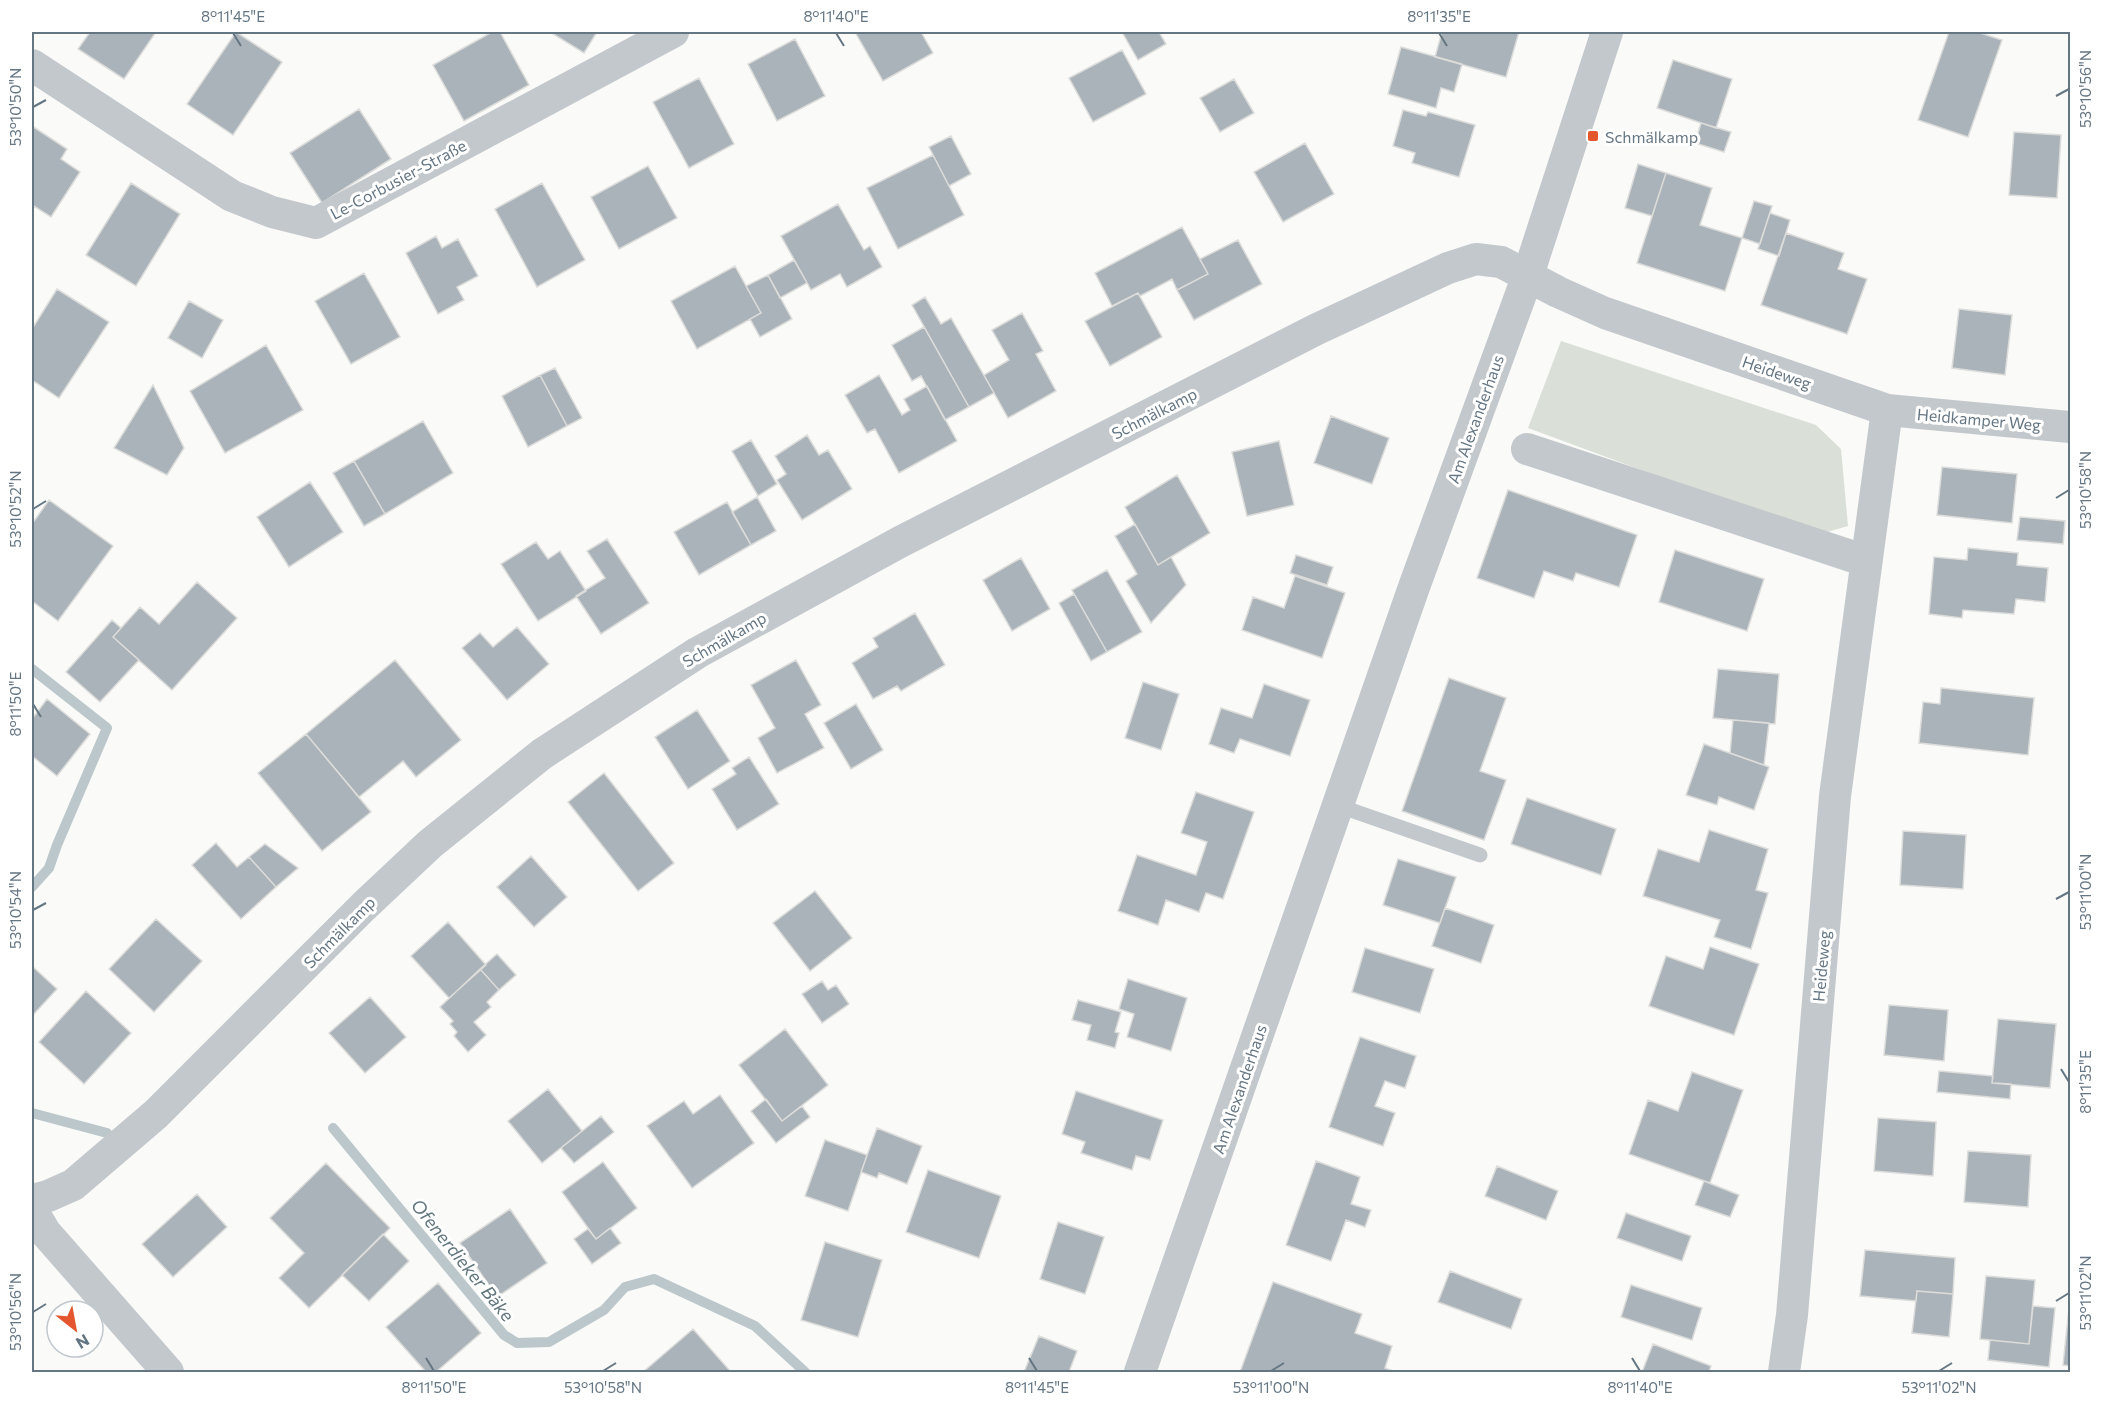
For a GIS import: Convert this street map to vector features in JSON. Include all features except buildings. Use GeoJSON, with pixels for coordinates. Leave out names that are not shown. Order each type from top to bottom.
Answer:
{"type":"FeatureCollection","features":[{"type":"Feature","properties":{"kind":"street","name":"Le-Corbusier-Straße"},"geometry":{"type":"LineString","coordinates":[[32,65],[232,196],[272,212],[316,223],[673,32]]}},
{"type":"Feature","properties":{"kind":"street","name":"Am Alexanderhaus"},"geometry":{"type":"LineString","coordinates":[[1140,1372],[1414,587],[1528,275],[1607,32]]}},
{"type":"Feature","properties":{"kind":"street","name":"Schmälkamp"},"geometry":{"type":"LineString","coordinates":[[32,1200],[73,1185],[156,1114],[363,907],[430,844],[517,772],[697,653],[900,542],[1317,329],[1448,268],[1476,259],[1501,262],[1528,275]]}},
{"type":"Feature","properties":{"kind":"street","name":"Heideweg"},"geometry":{"type":"LineString","coordinates":[[1528,275],[1558,292],[1605,313],[1887,410],[1835,796],[1792,1315],[1784,1372]]}},
{"type":"Feature","properties":{"kind":"street","name":"Heidkamper Weg"},"geometry":{"type":"LineString","coordinates":[[1887,410],[2070,427]]}},
{"type":"Feature","properties":{"kind":"street"},"geometry":{"type":"LineString","coordinates":[[1527,449],[1866,561]]}},
{"type":"Feature","properties":{"kind":"street"},"geometry":{"type":"LineString","coordinates":[[32,1210],[45,1232],[168,1372]]}},
{"type":"Feature","properties":{"kind":"lane"},"geometry":{"type":"LineString","coordinates":[[1339,806],[1480,855]]}},
{"type":"Feature","properties":{"kind":"shaded area"},"geometry":{"type":"Polygon","coordinates":[[[1561,341],[1816,425],[1841,449],[1848,526],[1817,535],[1528,428],[1561,341]]]}},
{"type":"Feature","properties":{"kind":"waterway","name":"Ofenerdieker Bäke"},"geometry":{"type":"LineString","coordinates":[[32,669],[107,728],[49,868],[32,887]]}},
{"type":"Feature","properties":{"kind":"waterway","name":"Ofenerdieker Bäke"},"geometry":{"type":"LineString","coordinates":[[32,1113],[107,1133]]}},
{"type":"Feature","properties":{"kind":"waterway","name":"Ofenerdieker Bäke"},"geometry":{"type":"LineString","coordinates":[[333,1128],[504,1335],[517,1343],[549,1342],[604,1310],[625,1287],[654,1279],[755,1326],[805,1372]]}},
{"type":"Feature","properties":{"kind":"place","name":"Schmälkamp"},"geometry":{"type":"Point","coordinates":[1593,136]}}]}
